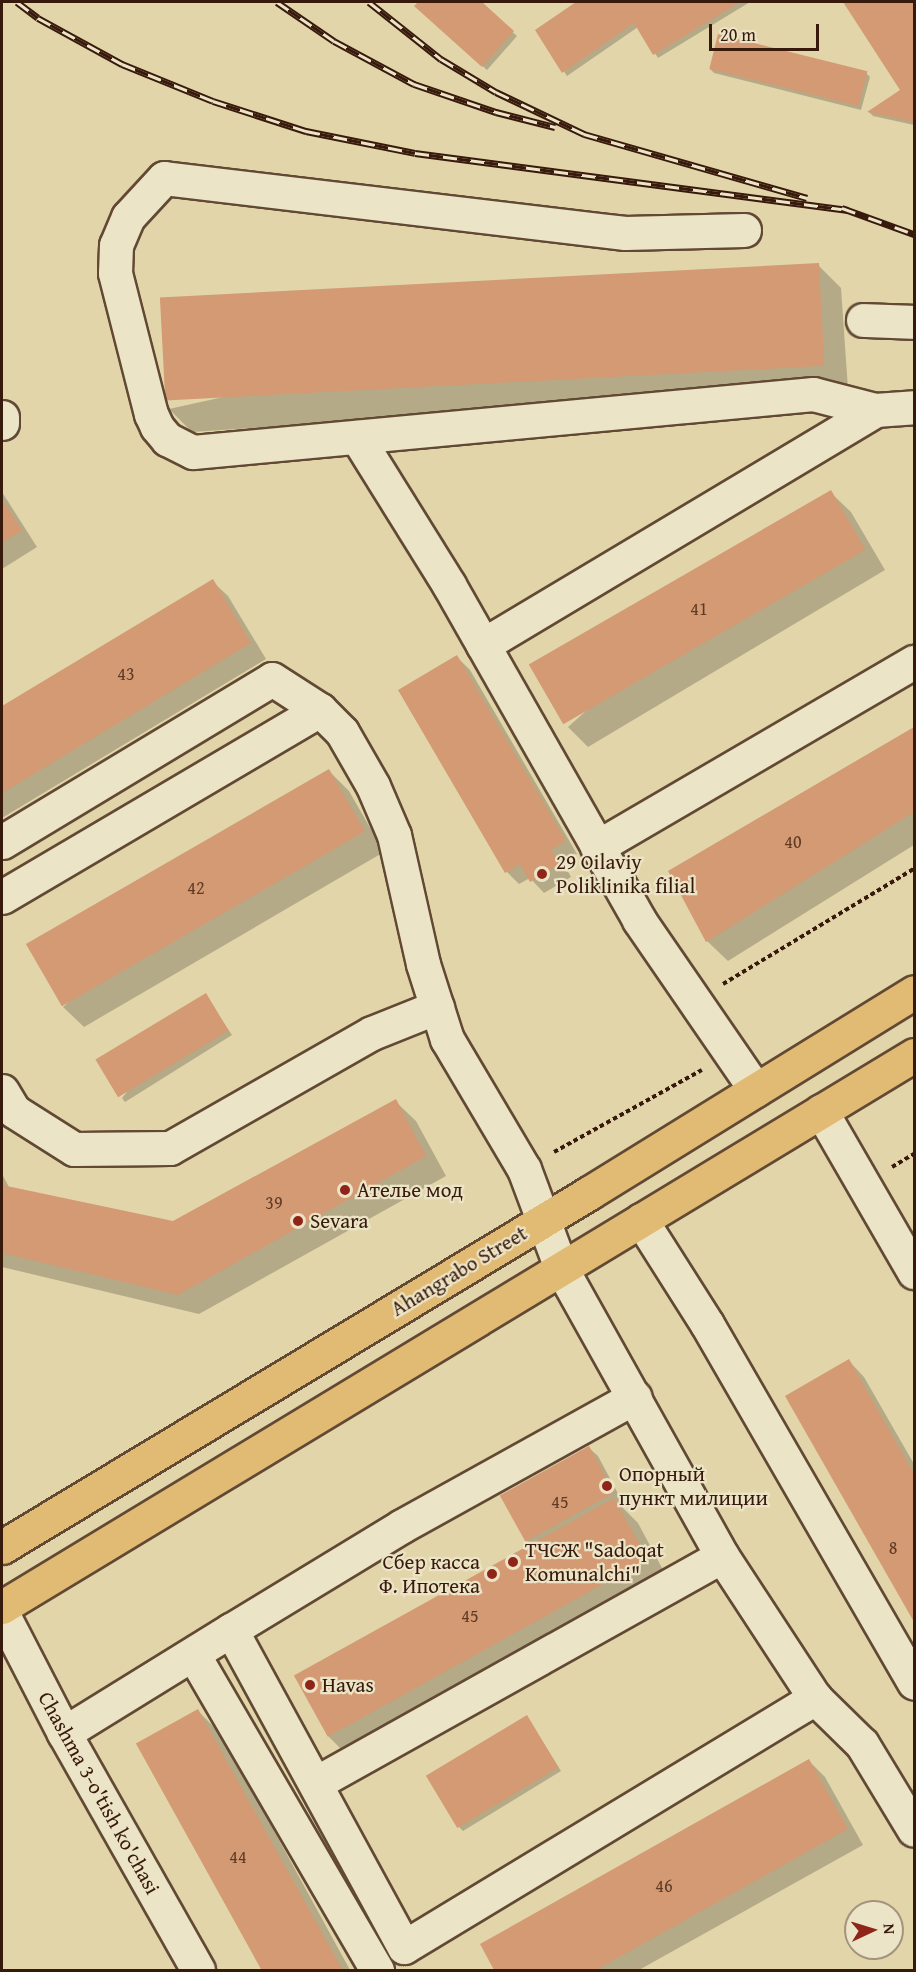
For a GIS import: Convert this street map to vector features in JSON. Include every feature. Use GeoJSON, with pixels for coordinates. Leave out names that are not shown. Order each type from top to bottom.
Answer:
{"type":"FeatureCollection","features":[{"type":"Feature","properties":{"kind":"main road","name":"Ahangrabo Street"},"geometry":{"type":"LineString","coordinates":[[2,1547],[544,1220],[915,992]]}},
{"type":"Feature","properties":{"kind":"main road"},"geometry":{"type":"LineString","coordinates":[[2,1608],[915,1055]]}},
{"type":"Feature","properties":{"kind":"street"},"geometry":{"type":"LineString","coordinates":[[744,230],[625,232],[164,178],[128,217],[116,245],[115,273],[150,414],[167,439],[194,452],[813,394],[875,410],[915,407]]}},
{"type":"Feature","properties":{"kind":"street"},"geometry":{"type":"LineString","coordinates":[[863,320],[915,322]]}},
{"type":"Feature","properties":{"kind":"street"},"geometry":{"type":"LineString","coordinates":[[483,645],[875,410]]}},
{"type":"Feature","properties":{"kind":"street"},"geometry":{"type":"LineString","coordinates":[[2,417],[2,423]]}},
{"type":"Feature","properties":{"kind":"street"},"geometry":{"type":"LineString","coordinates":[[357,437],[483,645],[639,920],[756,1090]]}},
{"type":"Feature","properties":{"kind":"street"},"geometry":{"type":"LineString","coordinates":[[597,847],[915,662]]}},
{"type":"Feature","properties":{"kind":"street"},"geometry":{"type":"LineString","coordinates":[[2,842],[272,680],[320,710],[342,732],[373,786],[394,835],[423,964],[447,1039],[524,1169],[561,1268],[635,1397],[722,1557],[815,1698],[862,1744],[915,1830]]}},
{"type":"Feature","properties":{"kind":"street"},"geometry":{"type":"LineString","coordinates":[[2,897],[320,710]]}},
{"type":"Feature","properties":{"kind":"street"},"geometry":{"type":"LineString","coordinates":[[2,1091],[14,1111],[74,1149],[170,1148],[372,1033],[437,1007]]}},
{"type":"Feature","properties":{"kind":"street"},"geometry":{"type":"LineString","coordinates":[[821,1111],[915,1272]]}},
{"type":"Feature","properties":{"kind":"street"},"geometry":{"type":"LineString","coordinates":[[641,1220],[706,1324],[915,1683]]}},
{"type":"Feature","properties":{"kind":"street"},"geometry":{"type":"LineString","coordinates":[[64,1733],[402,1526],[635,1397]]}},
{"type":"Feature","properties":{"kind":"street"},"geometry":{"type":"LineString","coordinates":[[316,1783],[722,1557]]}},
{"type":"Feature","properties":{"kind":"street","name":"Chashma 3-o'tish ko'chasi"},"geometry":{"type":"LineString","coordinates":[[2,1613],[64,1733],[198,1971]]}},
{"type":"Feature","properties":{"kind":"street"},"geometry":{"type":"LineString","coordinates":[[231,1630],[404,1947],[815,1698]]}},
{"type":"Feature","properties":{"kind":"street"},"geometry":{"type":"LineString","coordinates":[[193,1654],[377,1971]]}},
{"type":"Feature","properties":{"kind":"path"},"geometry":{"type":"LineString","coordinates":[[694,1001],[915,869]]}},
{"type":"Feature","properties":{"kind":"path"},"geometry":{"type":"LineString","coordinates":[[524,1169],[731,1054]]}},
{"type":"Feature","properties":{"kind":"building"},"geometry":{"type":"Polygon","coordinates":[[[418,2],[482,2],[514,31],[482,67],[414,6],[418,2]]]}},
{"type":"Feature","properties":{"kind":"building"},"geometry":{"type":"Polygon","coordinates":[[[576,2],[740,2],[653,55],[634,23],[562,73],[535,30],[576,2]]]}},
{"type":"Feature","properties":{"kind":"building"},"geometry":{"type":"Polygon","coordinates":[[[843,2],[914,2],[914,122],[867,112],[900,90],[843,2]]]}},
{"type":"Feature","properties":{"kind":"building"},"geometry":{"type":"Polygon","coordinates":[[[718,34],[867,71],[859,106],[709,69],[718,34]]]}},
{"type":"Feature","properties":{"kind":"building"},"geometry":{"type":"Polygon","coordinates":[[[819,263],[824,366],[165,400],[160,298],[819,263]]]}},
{"type":"Feature","properties":{"kind":"building"},"geometry":{"type":"Polygon","coordinates":[[[831,490],[866,550],[563,724],[529,664],[831,490]]]}},
{"type":"Feature","properties":{"kind":"building"},"geometry":{"type":"Polygon","coordinates":[[[2,499],[22,530],[2,543],[2,499]]]}},
{"type":"Feature","properties":{"kind":"building"},"geometry":{"type":"Polygon","coordinates":[[[213,579],[251,643],[2,793],[2,706],[213,579]]]}},
{"type":"Feature","properties":{"kind":"building"},"geometry":{"type":"Polygon","coordinates":[[[457,655],[566,841],[551,850],[560,864],[530,882],[520,864],[505,873],[398,690],[457,655]]]}},
{"type":"Feature","properties":{"kind":"building"},"geometry":{"type":"Polygon","coordinates":[[[914,727],[914,812],[706,942],[668,871],[914,727]]]}},
{"type":"Feature","properties":{"kind":"building"},"geometry":{"type":"Polygon","coordinates":[[[329,769],[365,831],[62,1006],[26,944],[329,769]]]}},
{"type":"Feature","properties":{"kind":"building"},"geometry":{"type":"Polygon","coordinates":[[[206,993],[229,1031],[118,1097],[95,1059],[206,993]]]}},
{"type":"Feature","properties":{"kind":"building"},"geometry":{"type":"Polygon","coordinates":[[[396,1099],[426,1156],[178,1295],[2,1253],[2,1185],[173,1221],[396,1099]]]}},
{"type":"Feature","properties":{"kind":"building"},"geometry":{"type":"Polygon","coordinates":[[[849,1359],[914,1474],[914,1622],[785,1396],[849,1359]]]}},
{"type":"Feature","properties":{"kind":"building"},"geometry":{"type":"Polygon","coordinates":[[[589,1446],[615,1492],[525,1542],[500,1495],[589,1446]]]}},
{"type":"Feature","properties":{"kind":"building"},"geometry":{"type":"Polygon","coordinates":[[[614,1498],[648,1559],[328,1737],[294,1675],[614,1498]]]}},
{"type":"Feature","properties":{"kind":"building"},"geometry":{"type":"Polygon","coordinates":[[[198,1709],[342,1970],[261,1970],[136,1743],[198,1709]]]}},
{"type":"Feature","properties":{"kind":"building"},"geometry":{"type":"Polygon","coordinates":[[[527,1715],[558,1767],[457,1828],[426,1776],[527,1715]]]}},
{"type":"Feature","properties":{"kind":"building"},"geometry":{"type":"Polygon","coordinates":[[[809,1759],[848,1829],[596,1970],[494,1970],[480,1944],[809,1759]]]}},
{"type":"Feature","properties":{"kind":"railway"},"geometry":{"type":"LineString","coordinates":[[17,2],[38,18],[122,64],[213,101],[306,131],[415,153],[848,210]]}},
{"type":"Feature","properties":{"kind":"railway"},"geometry":{"type":"LineString","coordinates":[[277,2],[334,41],[414,84],[496,112],[555,127]]}},
{"type":"Feature","properties":{"kind":"railway"},"geometry":{"type":"LineString","coordinates":[[369,2],[441,59],[496,92],[584,134],[807,198]]}},
{"type":"Feature","properties":{"kind":"railway"},"geometry":{"type":"LineString","coordinates":[[842,208],[914,234]]}},
{"type":"Feature","properties":{"kind":"place","name":"29 Oilaviy Poliklinika filial"},"geometry":{"type":"Point","coordinates":[542,874]}},
{"type":"Feature","properties":{"kind":"place","name":"Ателье мод"},"geometry":{"type":"Point","coordinates":[345,1190]}},
{"type":"Feature","properties":{"kind":"place","name":"Sevara"},"geometry":{"type":"Point","coordinates":[298,1221]}},
{"type":"Feature","properties":{"kind":"place","name":"Опорный пункт милиции"},"geometry":{"type":"Point","coordinates":[607,1486]}},
{"type":"Feature","properties":{"kind":"place","name":"ТЧСЖ \"Sadoqat Komunalchi\""},"geometry":{"type":"Point","coordinates":[513,1562]}},
{"type":"Feature","properties":{"kind":"place","name":"Сбер касса Ф. Ипотека"},"geometry":{"type":"Point","coordinates":[492,1574]}},
{"type":"Feature","properties":{"kind":"place","name":"Havas"},"geometry":{"type":"Point","coordinates":[310,1685]}}]}
